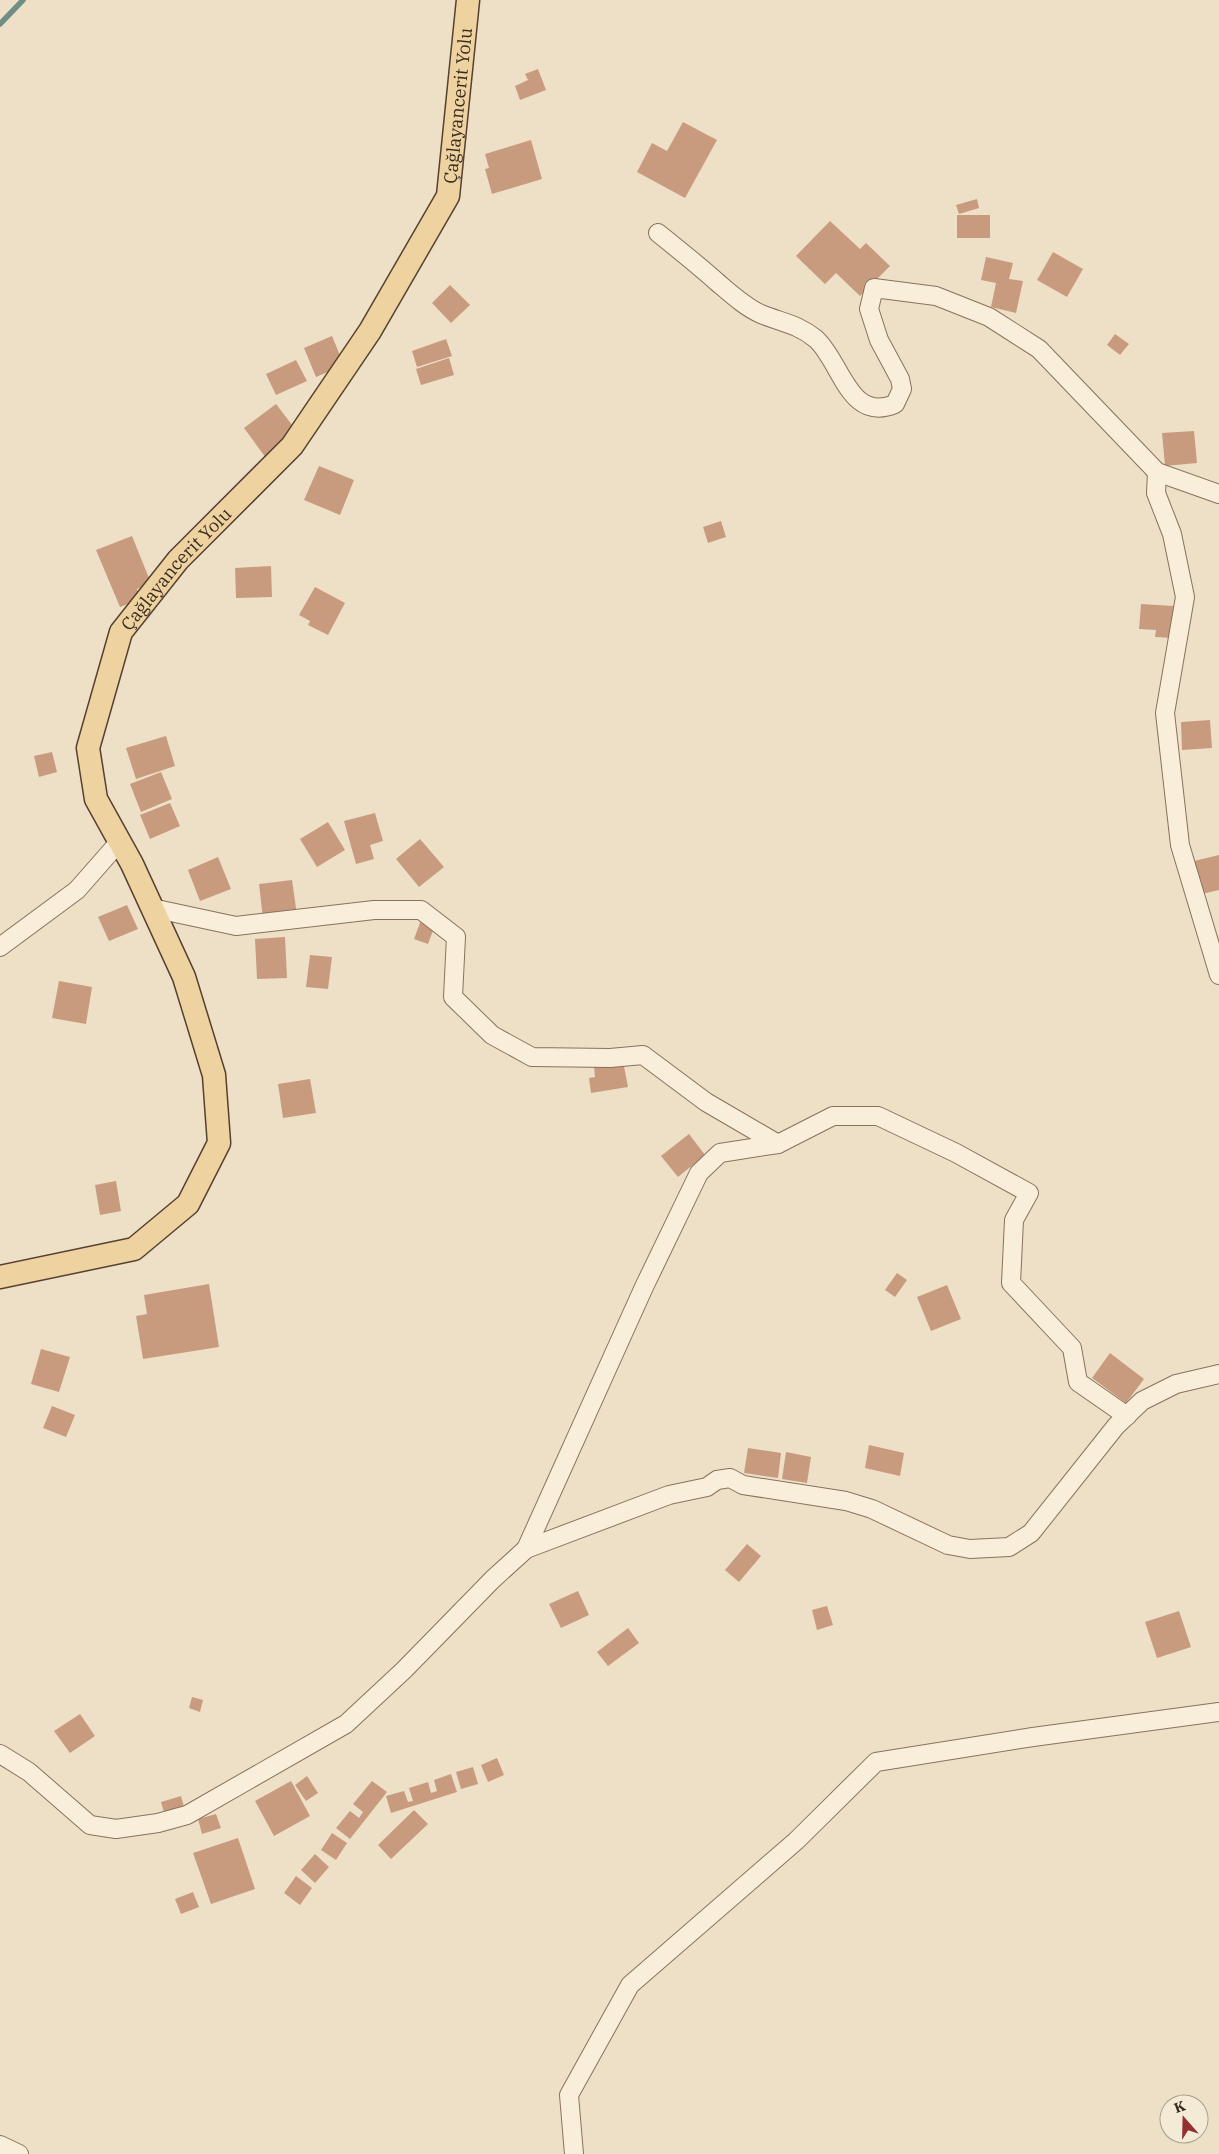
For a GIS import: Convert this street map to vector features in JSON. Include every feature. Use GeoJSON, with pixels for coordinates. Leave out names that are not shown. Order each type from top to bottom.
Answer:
{"type":"FeatureCollection","features":[{"type":"Feature","properties":{"kind":"main road","name":"Çağlayancerit Yolu"},"geometry":{"type":"LineString","coordinates":[[0,1278],[134,1249],[188,1204],[219,1143],[214,1075],[184,977],[120,841],[96,799],[88,748],[121,632],[178,560],[292,446],[370,331],[448,196],[468,0]]}},
{"type":"Feature","properties":{"kind":"street"},"geometry":{"type":"LineString","coordinates":[[658,232],[735,296],[760,314],[795,325],[815,338],[834,362],[855,399],[866,406],[874,409],[884,409],[895,404],[902,389],[900,379],[879,340],[869,309],[874,288],[936,296],[989,317],[1039,349],[1157,472],[1219,494]]}},
{"type":"Feature","properties":{"kind":"street"},"geometry":{"type":"LineString","coordinates":[[1157,472],[1156,493],[1172,534],[1186,597],[1165,713],[1180,845],[1219,975]]}},
{"type":"Feature","properties":{"kind":"street"},"geometry":{"type":"LineString","coordinates":[[0,947],[77,890],[120,841]]}},
{"type":"Feature","properties":{"kind":"street"},"geometry":{"type":"LineString","coordinates":[[152,908],[236,926],[374,910],[421,910],[456,938],[454,997],[492,1035],[532,1057],[610,1058],[643,1055],[706,1102],[778,1144]]}},
{"type":"Feature","properties":{"kind":"street"},"geometry":{"type":"LineString","coordinates":[[526,1549],[640,1296],[699,1173],[720,1153],[778,1144],[833,1116],[878,1116],[956,1153],[1029,1193],[1014,1220],[1011,1283],[1072,1348],[1078,1382],[1127,1416]]}},
{"type":"Feature","properties":{"kind":"street"},"geometry":{"type":"LineString","coordinates":[[0,1754],[29,1772],[90,1825],[116,1829],[158,1823],[187,1815],[346,1724],[404,1670],[493,1579],[526,1549],[669,1495],[707,1487],[717,1480],[730,1478],[743,1485],[846,1501],[872,1509],[948,1545],[970,1549],[1009,1547],[1031,1533],[1116,1426],[1142,1401],[1176,1384],[1219,1374]]}},
{"type":"Feature","properties":{"kind":"street"},"geometry":{"type":"LineString","coordinates":[[574,2154],[569,2096],[630,1985],[796,1841],[876,1762],[1033,1737],[1219,1712]]}},
{"type":"Feature","properties":{"kind":"street"},"geometry":{"type":"LineString","coordinates":[[0,2145],[18,2154]]}},
{"type":"Feature","properties":{"kind":"building"},"geometry":{"type":"Polygon","coordinates":[[[538,69],[546,90],[520,100],[515,86],[528,80],[525,74],[538,69]]]}},
{"type":"Feature","properties":{"kind":"building"},"geometry":{"type":"Polygon","coordinates":[[[683,122],[717,140],[685,198],[637,172],[652,143],[667,151],[683,122]]]}},
{"type":"Feature","properties":{"kind":"building"},"geometry":{"type":"Polygon","coordinates":[[[531,140],[542,179],[492,194],[485,169],[489,168],[485,154],[531,140]]]}},
{"type":"Feature","properties":{"kind":"building"},"geometry":{"type":"Polygon","coordinates":[[[977,199],[979,208],[959,214],[956,205],[977,199]]]}},
{"type":"Feature","properties":{"kind":"building"},"geometry":{"type":"Polygon","coordinates":[[[957,215],[990,215],[990,238],[957,238],[957,215]]]}},
{"type":"Feature","properties":{"kind":"building"},"geometry":{"type":"Polygon","coordinates":[[[830,221],[860,249],[866,243],[890,266],[860,296],[836,273],[825,284],[796,256],[830,221]]]}},
{"type":"Feature","properties":{"kind":"building"},"geometry":{"type":"Polygon","coordinates":[[[1053,252],[1083,269],[1067,297],[1037,280],[1053,252]]]}},
{"type":"Feature","properties":{"kind":"building"},"geometry":{"type":"Polygon","coordinates":[[[986,257],[1013,263],[1009,279],[1023,281],[1016,313],[991,307],[996,283],[981,280],[986,257]]]}},
{"type":"Feature","properties":{"kind":"building"},"geometry":{"type":"Polygon","coordinates":[[[450,285],[470,305],[451,323],[432,303],[450,285]]]}},
{"type":"Feature","properties":{"kind":"building"},"geometry":{"type":"Polygon","coordinates":[[[1115,334],[1129,344],[1120,355],[1107,345],[1115,334]]]}},
{"type":"Feature","properties":{"kind":"building"},"geometry":{"type":"Polygon","coordinates":[[[332,336],[344,365],[316,377],[304,348],[332,336]]]}},
{"type":"Feature","properties":{"kind":"building"},"geometry":{"type":"Polygon","coordinates":[[[446,339],[452,356],[417,367],[412,351],[446,339]]]}},
{"type":"Feature","properties":{"kind":"building"},"geometry":{"type":"Polygon","coordinates":[[[449,358],[454,375],[421,385],[416,369],[449,358]]]}},
{"type":"Feature","properties":{"kind":"building"},"geometry":{"type":"Polygon","coordinates":[[[296,360],[307,381],[276,395],[266,374],[296,360]]]}},
{"type":"Feature","properties":{"kind":"building"},"geometry":{"type":"Polygon","coordinates":[[[276,404],[299,434],[266,458],[244,428],[276,404]]]}},
{"type":"Feature","properties":{"kind":"building"},"geometry":{"type":"Polygon","coordinates":[[[1194,431],[1197,463],[1165,466],[1162,433],[1194,431]]]}},
{"type":"Feature","properties":{"kind":"building"},"geometry":{"type":"Polygon","coordinates":[[[319,466],[354,480],[340,515],[304,500],[319,466]]]}},
{"type":"Feature","properties":{"kind":"building"},"geometry":{"type":"Polygon","coordinates":[[[721,521],[726,537],[708,543],[703,527],[721,521]]]}},
{"type":"Feature","properties":{"kind":"building"},"geometry":{"type":"Polygon","coordinates":[[[132,536],[151,583],[137,589],[141,599],[120,607],[96,550],[132,536]]]}},
{"type":"Feature","properties":{"kind":"building"},"geometry":{"type":"Polygon","coordinates":[[[271,566],[272,597],[236,598],[235,568],[271,566]]]}},
{"type":"Feature","properties":{"kind":"building"},"geometry":{"type":"Polygon","coordinates":[[[315,587],[345,603],[328,635],[308,625],[310,621],[299,615],[315,587]]]}},
{"type":"Feature","properties":{"kind":"building"},"geometry":{"type":"Polygon","coordinates":[[[1141,604],[1174,606],[1172,638],[1155,637],[1156,630],[1139,629],[1141,604]]]}},
{"type":"Feature","properties":{"kind":"building"},"geometry":{"type":"Polygon","coordinates":[[[1210,720],[1212,748],[1182,750],[1181,722],[1210,720]]]}},
{"type":"Feature","properties":{"kind":"building"},"geometry":{"type":"Polygon","coordinates":[[[166,736],[175,766],[136,779],[126,748],[166,736]]]}},
{"type":"Feature","properties":{"kind":"building"},"geometry":{"type":"Polygon","coordinates":[[[52,752],[57,772],[39,777],[34,756],[52,752]]]}},
{"type":"Feature","properties":{"kind":"building"},"geometry":{"type":"Polygon","coordinates":[[[161,772],[172,799],[141,812],[130,784],[161,772]]]}},
{"type":"Feature","properties":{"kind":"building"},"geometry":{"type":"Polygon","coordinates":[[[170,803],[180,826],[150,839],[140,815],[170,803]]]}},
{"type":"Feature","properties":{"kind":"building"},"geometry":{"type":"Polygon","coordinates":[[[375,813],[383,841],[370,845],[374,859],[356,864],[344,821],[375,813]]]}},
{"type":"Feature","properties":{"kind":"building"},"geometry":{"type":"Polygon","coordinates":[[[328,822],[345,850],[317,867],[300,839],[328,822]]]}},
{"type":"Feature","properties":{"kind":"building"},"geometry":{"type":"Polygon","coordinates":[[[420,839],[444,867],[419,887],[396,859],[420,839]]]}},
{"type":"Feature","properties":{"kind":"building"},"geometry":{"type":"Polygon","coordinates":[[[1219,855],[1219,890],[1202,894],[1194,861],[1219,855]]]}},
{"type":"Feature","properties":{"kind":"building"},"geometry":{"type":"Polygon","coordinates":[[[218,857],[231,889],[200,901],[188,870],[218,857]]]}},
{"type":"Feature","properties":{"kind":"building"},"geometry":{"type":"Polygon","coordinates":[[[292,880],[297,915],[263,919],[259,884],[292,880]]]}},
{"type":"Feature","properties":{"kind":"building"},"geometry":{"type":"Polygon","coordinates":[[[127,905],[138,929],[109,941],[98,917],[127,905]]]}},
{"type":"Feature","properties":{"kind":"building"},"geometry":{"type":"Polygon","coordinates":[[[421,920],[435,925],[428,944],[414,939],[421,920]]]}},
{"type":"Feature","properties":{"kind":"building"},"geometry":{"type":"Polygon","coordinates":[[[285,937],[287,978],[257,979],[255,939],[285,937]]]}},
{"type":"Feature","properties":{"kind":"building"},"geometry":{"type":"Polygon","coordinates":[[[310,955],[332,957],[328,989],[306,987],[310,955]]]}},
{"type":"Feature","properties":{"kind":"building"},"geometry":{"type":"Polygon","coordinates":[[[59,981],[92,987],[86,1024],[52,1018],[59,981]]]}},
{"type":"Feature","properties":{"kind":"building"},"geometry":{"type":"Polygon","coordinates":[[[623,1061],[628,1087],[591,1093],[589,1078],[595,1077],[594,1066],[623,1061]]]}},
{"type":"Feature","properties":{"kind":"building"},"geometry":{"type":"Polygon","coordinates":[[[310,1079],[316,1113],[283,1118],[278,1084],[310,1079]]]}},
{"type":"Feature","properties":{"kind":"building"},"geometry":{"type":"Polygon","coordinates":[[[689,1134],[705,1155],[678,1177],[661,1156],[689,1134]]]}},
{"type":"Feature","properties":{"kind":"building"},"geometry":{"type":"Polygon","coordinates":[[[116,1181],[121,1211],[100,1215],[95,1185],[116,1181]]]}},
{"type":"Feature","properties":{"kind":"building"},"geometry":{"type":"Polygon","coordinates":[[[897,1273],[907,1280],[895,1297],[885,1290],[897,1273]]]}},
{"type":"Feature","properties":{"kind":"building"},"geometry":{"type":"Polygon","coordinates":[[[209,1284],[219,1347],[143,1359],[136,1316],[147,1314],[144,1295],[209,1284]]]}},
{"type":"Feature","properties":{"kind":"building"},"geometry":{"type":"Polygon","coordinates":[[[947,1285],[961,1319],[931,1331],[917,1297],[947,1285]]]}},
{"type":"Feature","properties":{"kind":"building"},"geometry":{"type":"Polygon","coordinates":[[[41,1349],[70,1357],[59,1392],[31,1384],[41,1349]]]}},
{"type":"Feature","properties":{"kind":"building"},"geometry":{"type":"Polygon","coordinates":[[[1110,1353],[1144,1379],[1126,1403],[1092,1378],[1110,1353]]]}},
{"type":"Feature","properties":{"kind":"building"},"geometry":{"type":"Polygon","coordinates":[[[52,1406],[75,1415],[66,1437],[43,1428],[52,1406]]]}},
{"type":"Feature","properties":{"kind":"building"},"geometry":{"type":"Polygon","coordinates":[[[869,1445],[904,1453],[900,1476],[865,1468],[869,1445]]]}},
{"type":"Feature","properties":{"kind":"building"},"geometry":{"type":"Polygon","coordinates":[[[748,1448],[781,1453],[778,1478],[744,1473],[748,1448]]]}},
{"type":"Feature","properties":{"kind":"building"},"geometry":{"type":"Polygon","coordinates":[[[786,1452],[811,1457],[807,1483],[782,1479],[786,1452]]]}},
{"type":"Feature","properties":{"kind":"building"},"geometry":{"type":"Polygon","coordinates":[[[747,1544],[761,1556],[739,1582],[725,1570],[747,1544]]]}},
{"type":"Feature","properties":{"kind":"building"},"geometry":{"type":"Polygon","coordinates":[[[578,1591],[589,1615],[561,1628],[549,1604],[578,1591]]]}},
{"type":"Feature","properties":{"kind":"building"},"geometry":{"type":"Polygon","coordinates":[[[827,1606],[833,1625],[817,1630],[812,1610],[827,1606]]]}},
{"type":"Feature","properties":{"kind":"building"},"geometry":{"type":"Polygon","coordinates":[[[1179,1611],[1191,1647],[1157,1658],[1145,1622],[1179,1611]]]}},
{"type":"Feature","properties":{"kind":"building"},"geometry":{"type":"Polygon","coordinates":[[[628,1628],[639,1643],[608,1666],[597,1652],[628,1628]]]}},
{"type":"Feature","properties":{"kind":"building"},"geometry":{"type":"Polygon","coordinates":[[[192,1697],[203,1700],[200,1712],[189,1708],[192,1697]]]}},
{"type":"Feature","properties":{"kind":"building"},"geometry":{"type":"Polygon","coordinates":[[[80,1714],[95,1736],[70,1753],[54,1731],[80,1714]]]}},
{"type":"Feature","properties":{"kind":"building"},"geometry":{"type":"Polygon","coordinates":[[[497,1758],[504,1775],[488,1782],[481,1765],[497,1758]]]}},
{"type":"Feature","properties":{"kind":"building"},"geometry":{"type":"Polygon","coordinates":[[[473,1767],[478,1784],[461,1789],[456,1772],[473,1767]]]}},
{"type":"Feature","properties":{"kind":"building"},"geometry":{"type":"Polygon","coordinates":[[[451,1774],[457,1792],[391,1813],[386,1796],[404,1791],[408,1802],[413,1801],[409,1788],[428,1782],[431,1793],[437,1791],[434,1780],[451,1774]]]}},
{"type":"Feature","properties":{"kind":"building"},"geometry":{"type":"Polygon","coordinates":[[[307,1776],[318,1793],[306,1801],[295,1785],[307,1776]]]}},
{"type":"Feature","properties":{"kind":"building"},"geometry":{"type":"Polygon","coordinates":[[[291,1781],[310,1816],[274,1836],[255,1801],[291,1781]]]}},
{"type":"Feature","properties":{"kind":"building"},"geometry":{"type":"Polygon","coordinates":[[[372,1781],[387,1792],[350,1839],[336,1828],[350,1811],[359,1818],[363,1812],[353,1804],[372,1781]]]}},
{"type":"Feature","properties":{"kind":"building"},"geometry":{"type":"Polygon","coordinates":[[[181,1796],[186,1814],[166,1819],[161,1802],[181,1796]]]}},
{"type":"Feature","properties":{"kind":"building"},"geometry":{"type":"Polygon","coordinates":[[[414,1810],[428,1824],[391,1859],[378,1845],[414,1810]]]}},
{"type":"Feature","properties":{"kind":"building"},"geometry":{"type":"Polygon","coordinates":[[[216,1814],[221,1828],[202,1834],[198,1819],[216,1814]]]}},
{"type":"Feature","properties":{"kind":"building"},"geometry":{"type":"Polygon","coordinates":[[[332,1833],[347,1843],[336,1860],[321,1850],[332,1833]]]}},
{"type":"Feature","properties":{"kind":"building"},"geometry":{"type":"Polygon","coordinates":[[[238,1838],[255,1889],[211,1904],[193,1853],[238,1838]]]}},
{"type":"Feature","properties":{"kind":"building"},"geometry":{"type":"Polygon","coordinates":[[[315,1854],[329,1867],[315,1883],[301,1870],[315,1854]]]}},
{"type":"Feature","properties":{"kind":"building"},"geometry":{"type":"Polygon","coordinates":[[[296,1876],[312,1888],[300,1905],[284,1893],[296,1876]]]}},
{"type":"Feature","properties":{"kind":"building"},"geometry":{"type":"Polygon","coordinates":[[[193,1892],[199,1907],[181,1914],[175,1899],[193,1892]]]}},
{"type":"Feature","properties":{"kind":"waterway"},"geometry":{"type":"LineString","coordinates":[[0,24],[23,0]]}}]}
